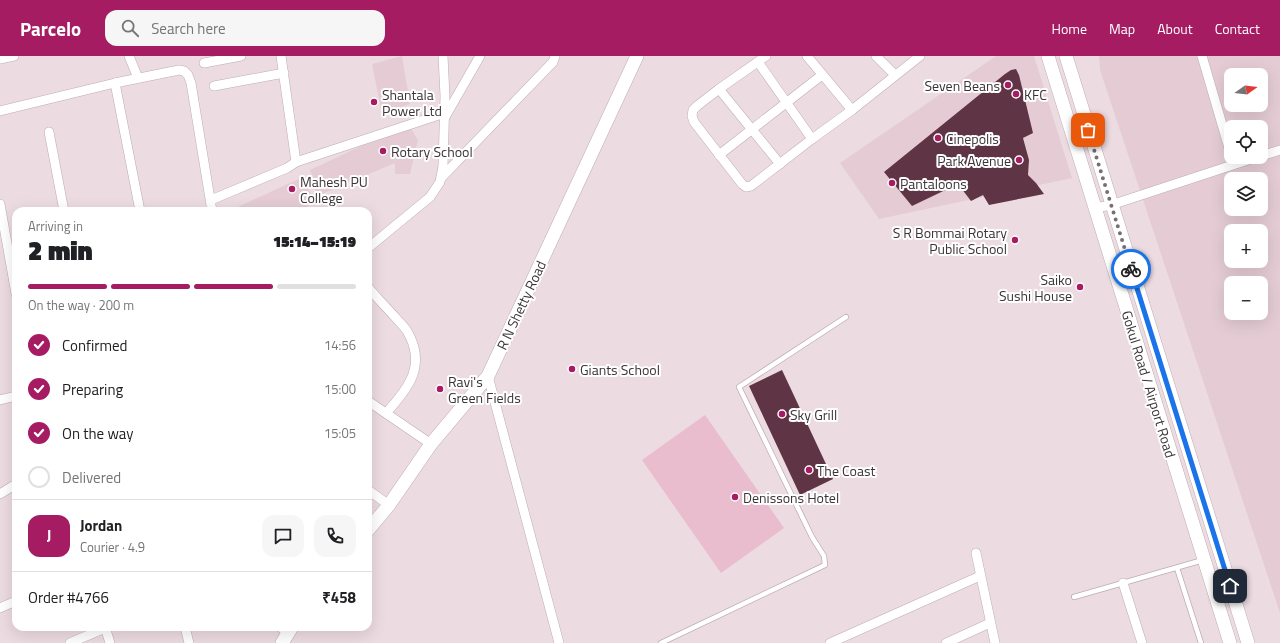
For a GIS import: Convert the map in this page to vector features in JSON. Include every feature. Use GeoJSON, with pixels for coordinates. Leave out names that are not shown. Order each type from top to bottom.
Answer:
{"type":"FeatureCollection","features":[{"type":"Feature","properties":{"kind":"main road","name":"R N Shetty Road"},"geometry":{"type":"LineString","coordinates":[[372,525],[389,505],[431,444],[488,376],[637,56]]}},
{"type":"Feature","properties":{"kind":"main road","name":"Gokul Road / Airport Road"},"geometry":{"type":"LineString","coordinates":[[1048,56],[1230,643]]}},
{"type":"Feature","properties":{"kind":"main road","name":"Gokul Road / Airport Road"},"geometry":{"type":"LineString","coordinates":[[1066,56],[1248,643]]}},
{"type":"Feature","properties":{"kind":"street"},"geometry":{"type":"LineString","coordinates":[[0,59],[14,56]]}},
{"type":"Feature","properties":{"kind":"street"},"geometry":{"type":"LineString","coordinates":[[129,56],[138,78]]}},
{"type":"Feature","properties":{"kind":"street"},"geometry":{"type":"LineString","coordinates":[[204,64],[241,56]]}},
{"type":"Feature","properties":{"kind":"street"},"geometry":{"type":"LineString","coordinates":[[281,56],[296,162]]}},
{"type":"Feature","properties":{"kind":"street"},"geometry":{"type":"LineString","coordinates":[[372,245],[430,197],[440,182],[443,166],[444,56]]}},
{"type":"Feature","properties":{"kind":"street"},"geometry":{"type":"LineString","coordinates":[[211,200],[287,168],[296,162],[444,116],[480,56]]}},
{"type":"Feature","properties":{"kind":"street"},"geometry":{"type":"LineString","coordinates":[[441,178],[553,62],[555,56]]}},
{"type":"Feature","properties":{"kind":"street"},"geometry":{"type":"LineString","coordinates":[[766,56],[697,106],[693,110],[692,116],[694,122],[719,155],[746,187],[751,186],[852,110],[915,57]]}},
{"type":"Feature","properties":{"kind":"street"},"geometry":{"type":"LineString","coordinates":[[807,56],[852,110]]}},
{"type":"Feature","properties":{"kind":"street"},"geometry":{"type":"LineString","coordinates":[[876,56],[895,75]]}},
{"type":"Feature","properties":{"kind":"street"},"geometry":{"type":"LineString","coordinates":[[1202,56],[1224,132]]}},
{"type":"Feature","properties":{"kind":"street"},"geometry":{"type":"LineString","coordinates":[[758,62],[812,139]]}},
{"type":"Feature","properties":{"kind":"street"},"geometry":{"type":"LineString","coordinates":[[0,111],[138,78],[179,70],[184,71],[188,75],[191,83],[212,207]]}},
{"type":"Feature","properties":{"kind":"street"},"geometry":{"type":"LineString","coordinates":[[214,86],[284,73]]}},
{"type":"Feature","properties":{"kind":"street"},"geometry":{"type":"LineString","coordinates":[[719,155],[822,75]]}},
{"type":"Feature","properties":{"kind":"street"},"geometry":{"type":"LineString","coordinates":[[116,83],[139,207]]}},
{"type":"Feature","properties":{"kind":"street"},"geometry":{"type":"LineString","coordinates":[[719,89],[780,164]]}},
{"type":"Feature","properties":{"kind":"street"},"geometry":{"type":"LineString","coordinates":[[48,132],[63,207]]}},
{"type":"Feature","properties":{"kind":"street"},"geometry":{"type":"LineString","coordinates":[[1268,154],[1280,150]]}},
{"type":"Feature","properties":{"kind":"street"},"geometry":{"type":"LineString","coordinates":[[1094,208],[1111,205],[1224,162]]}},
{"type":"Feature","properties":{"kind":"street"},"geometry":{"type":"LineString","coordinates":[[0,204],[1,217],[12,273]]}},
{"type":"Feature","properties":{"kind":"street"},"geometry":{"type":"LineString","coordinates":[[372,292],[406,330],[414,347],[416,366],[411,383],[386,413]]}},
{"type":"Feature","properties":{"kind":"street"},"geometry":{"type":"LineString","coordinates":[[488,376],[559,643]]}},
{"type":"Feature","properties":{"kind":"street"},"geometry":{"type":"LineString","coordinates":[[0,400],[12,397]]}},
{"type":"Feature","properties":{"kind":"street"},"geometry":{"type":"LineString","coordinates":[[372,404],[431,444]]}},
{"type":"Feature","properties":{"kind":"street"},"geometry":{"type":"LineString","coordinates":[[0,494],[12,486]]}},
{"type":"Feature","properties":{"kind":"street"},"geometry":{"type":"LineString","coordinates":[[372,493],[389,505]]}},
{"type":"Feature","properties":{"kind":"street"},"geometry":{"type":"LineString","coordinates":[[976,553],[995,643]]}},
{"type":"Feature","properties":{"kind":"street"},"geometry":{"type":"LineString","coordinates":[[830,643],[980,576]]}},
{"type":"Feature","properties":{"kind":"street"},"geometry":{"type":"LineString","coordinates":[[1123,583],[1142,643]]}},
{"type":"Feature","properties":{"kind":"street"},"geometry":{"type":"LineString","coordinates":[[0,608],[12,603]]}},
{"type":"Feature","properties":{"kind":"street"},"geometry":{"type":"LineString","coordinates":[[946,643],[990,623]]}},
{"type":"Feature","properties":{"kind":"street"},"geometry":{"type":"LineString","coordinates":[[70,643],[98,631]]}},
{"type":"Feature","properties":{"kind":"street"},"geometry":{"type":"LineString","coordinates":[[106,631],[110,643]]}},
{"type":"Feature","properties":{"kind":"street"},"geometry":{"type":"LineString","coordinates":[[187,631],[189,643]]}},
{"type":"Feature","properties":{"kind":"lane"},"geometry":{"type":"LineString","coordinates":[[661,643],[825,565],[824,556],[812,537],[739,387],[846,317]]}},
{"type":"Feature","properties":{"kind":"lane"},"geometry":{"type":"LineString","coordinates":[[1074,597],[1204,560]]}},
{"type":"Feature","properties":{"kind":"lane"},"geometry":{"type":"LineString","coordinates":[[1177,568],[1201,643]]}},
{"type":"Feature","properties":{"kind":"shaded area"},"geometry":{"type":"Polygon","coordinates":[[[402,56],[410,104],[382,114],[372,64],[402,56]]]}},
{"type":"Feature","properties":{"kind":"shaded area"},"geometry":{"type":"Polygon","coordinates":[[[996,56],[1034,56],[1072,178],[879,219],[840,163],[996,56]]]}},
{"type":"Feature","properties":{"kind":"shaded area"},"geometry":{"type":"Polygon","coordinates":[[[1099,56],[1280,56],[1280,613],[1100,70],[1099,56]]]}},
{"type":"Feature","properties":{"kind":"shaded area","name":"Rotary School"},"geometry":{"type":"Polygon","coordinates":[[[408,124],[418,140],[410,174],[395,174],[395,163],[317,196],[310,170],[408,124]]]}},
{"type":"Feature","properties":{"kind":"shaded area","name":"Mahesh PU College"},"geometry":{"type":"Polygon","coordinates":[[[303,177],[312,196],[308,207],[238,207],[303,177]]]}},
{"type":"Feature","properties":{"kind":"shaded area"},"geometry":{"type":"Polygon","coordinates":[[[705,415],[784,528],[721,573],[642,460],[705,415]]]}},
{"type":"Feature","properties":{"kind":"building"},"geometry":{"type":"Polygon","coordinates":[[[1016,69],[1019,75],[1033,133],[1023,138],[1029,160],[1028,175],[1044,194],[989,205],[983,195],[971,201],[958,184],[912,206],[884,172],[1005,74],[1016,69]]]}},
{"type":"Feature","properties":{"kind":"building"},"geometry":{"type":"Polygon","coordinates":[[[782,370],[833,479],[800,495],[749,386],[782,370]]]}},
{"type":"Feature","properties":{"kind":"way so far"},"geometry":{"type":"LineString","coordinates":[[1088,130],[1131,269]]}},
{"type":"Feature","properties":{"kind":"place","name":"Seven Beans"},"geometry":{"type":"Point","coordinates":[1008,85]}},
{"type":"Feature","properties":{"kind":"place","name":"KFC"},"geometry":{"type":"Point","coordinates":[1016,94]}},
{"type":"Feature","properties":{"kind":"place","name":"Shantala Power Ltd"},"geometry":{"type":"Point","coordinates":[374,102]}},
{"type":"Feature","properties":{"kind":"place","name":"Cinepolis"},"geometry":{"type":"Point","coordinates":[938,138]}},
{"type":"Feature","properties":{"kind":"place","name":"Rotary School"},"geometry":{"type":"Point","coordinates":[383,151]}},
{"type":"Feature","properties":{"kind":"place","name":"Park Avenue"},"geometry":{"type":"Point","coordinates":[1019,160]}},
{"type":"Feature","properties":{"kind":"place","name":"Pantaloons"},"geometry":{"type":"Point","coordinates":[892,183]}},
{"type":"Feature","properties":{"kind":"place","name":"Mahesh PU College"},"geometry":{"type":"Point","coordinates":[292,189]}},
{"type":"Feature","properties":{"kind":"place","name":"S R Bommai Rotary Public School"},"geometry":{"type":"Point","coordinates":[1015,240]}},
{"type":"Feature","properties":{"kind":"place","name":"Saiko Sushi House"},"geometry":{"type":"Point","coordinates":[1080,287]}},
{"type":"Feature","properties":{"kind":"place","name":"Giants School"},"geometry":{"type":"Point","coordinates":[572,369]}},
{"type":"Feature","properties":{"kind":"place","name":"Ravi's Green Fields"},"geometry":{"type":"Point","coordinates":[440,389]}},
{"type":"Feature","properties":{"kind":"place","name":"Sky Grill"},"geometry":{"type":"Point","coordinates":[782,414]}},
{"type":"Feature","properties":{"kind":"place","name":"The Coast"},"geometry":{"type":"Point","coordinates":[809,470]}},
{"type":"Feature","properties":{"kind":"place","name":"Denissons Hotel"},"geometry":{"type":"Point","coordinates":[735,497]}},
{"type":"Feature","properties":{"kind":"route"},"geometry":{"type":"LineString","coordinates":[[1131,269],[1230,586]]}}]}
